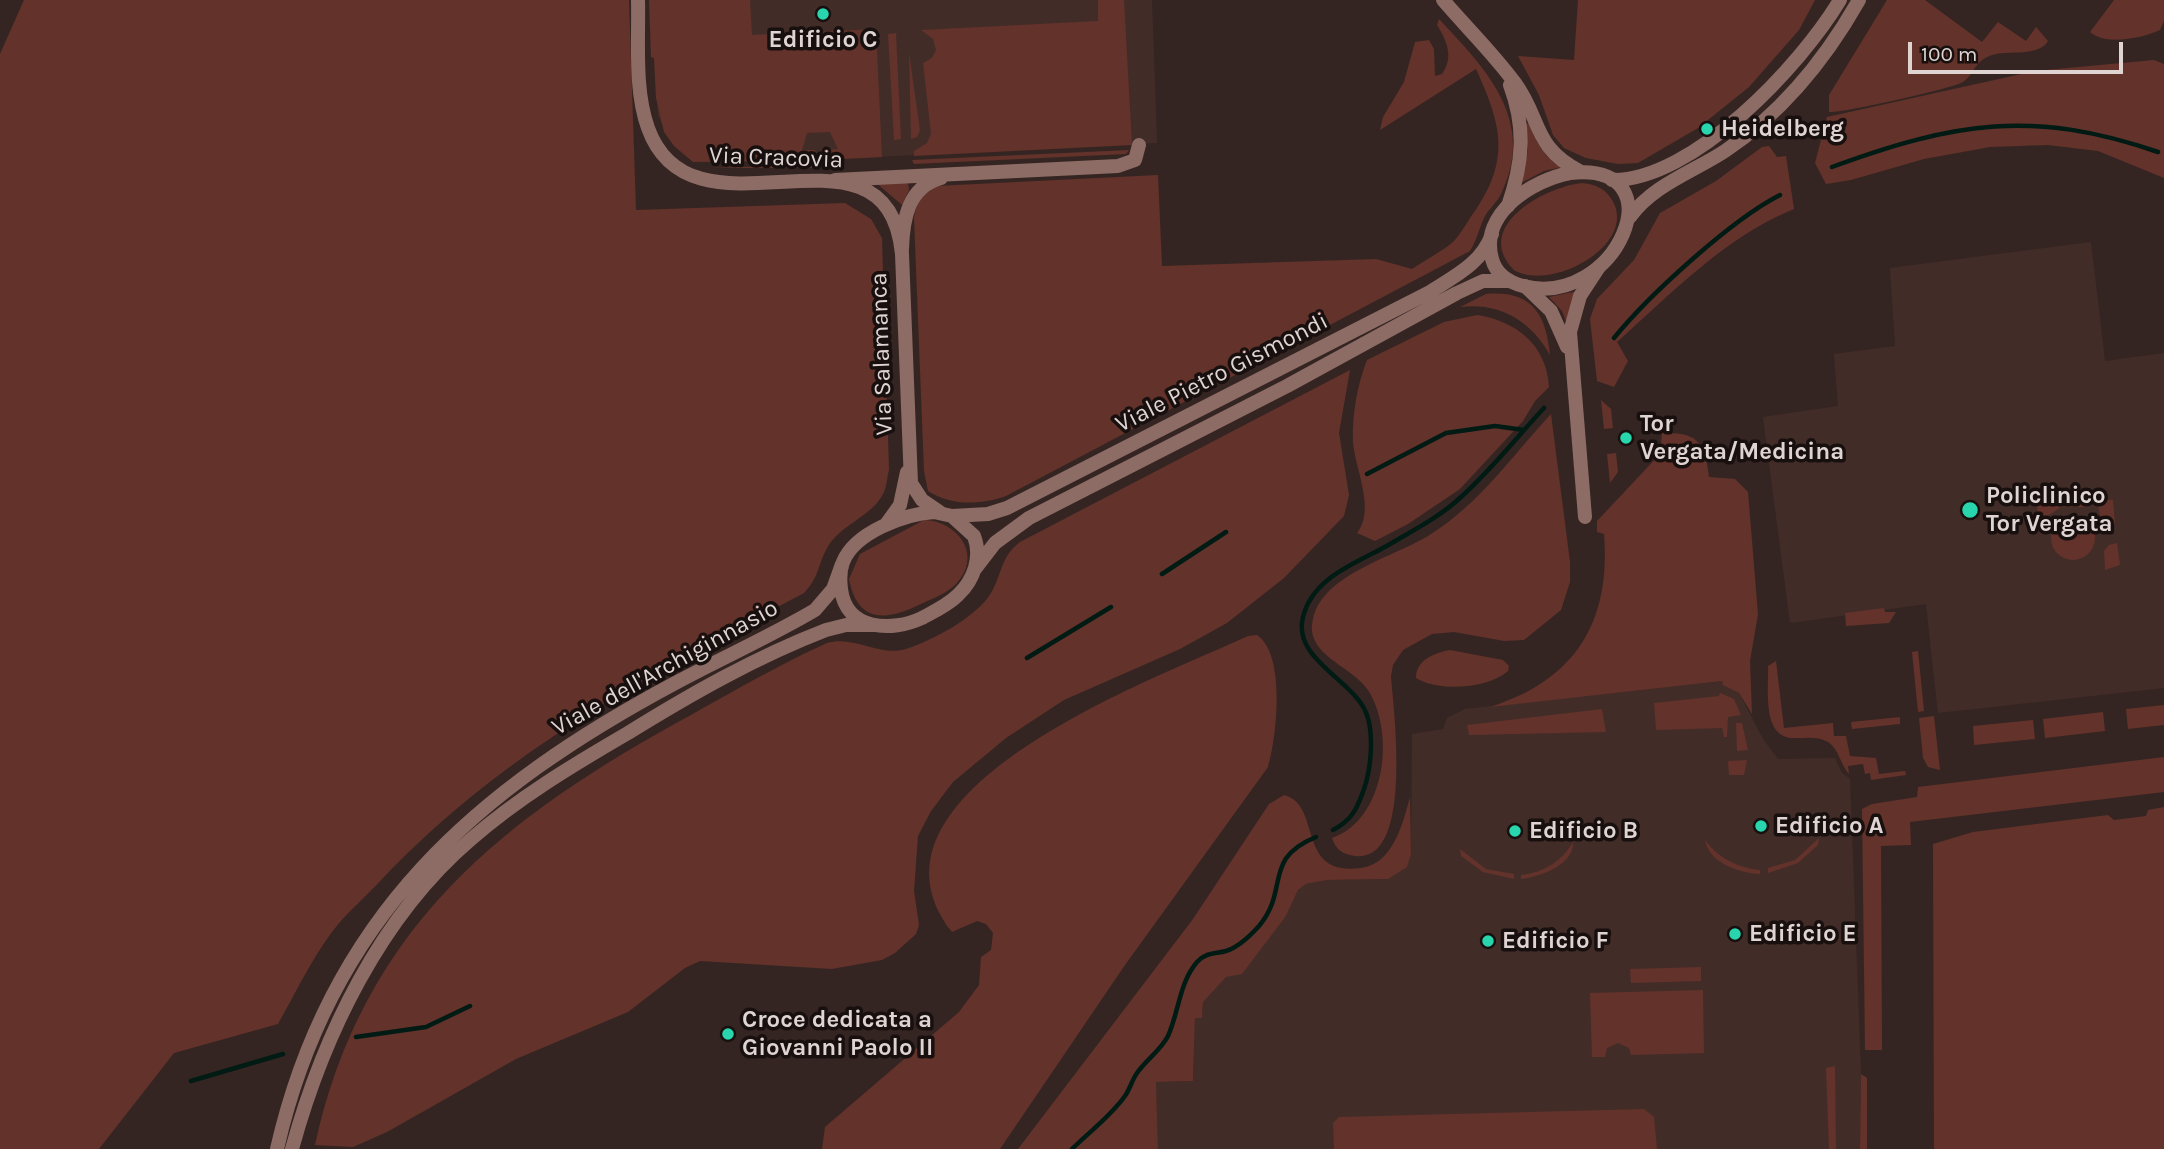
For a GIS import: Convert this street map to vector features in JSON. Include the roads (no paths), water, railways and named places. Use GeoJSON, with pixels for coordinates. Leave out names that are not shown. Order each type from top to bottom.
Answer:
{"type":"FeatureCollection","features":[{"type":"Feature","properties":{"kind":"street","name":"Via Cracovia"},"geometry":{"type":"LineString","coordinates":[[638,0],[642,108],[648,129],[670,163],[688,175],[724,184],[833,180],[856,184],[879,199],[895,222],[902,254]]}},
{"type":"Feature","properties":{"kind":"street"},"geometry":{"type":"LineString","coordinates":[[1443,0],[1489,49],[1505,71],[1525,100],[1545,145],[1562,162],[1581,172],[1612,180],[1634,180],[1661,168],[1738,118],[1794,65],[1840,0]]}},
{"type":"Feature","properties":{"kind":"street"},"geometry":{"type":"LineString","coordinates":[[1585,517],[1570,352],[1577,305],[1602,262],[1622,240],[1630,217],[1651,194],[1725,151],[1774,113],[1824,55],[1859,0]]}},
{"type":"Feature","properties":{"kind":"street"},"geometry":{"type":"LineString","coordinates":[[1505,71],[1520,118],[1523,144],[1520,167],[1508,206],[1492,234],[1494,263],[1510,281],[1525,286],[1565,285],[1602,262]]}},
{"type":"Feature","properties":{"kind":"street"},"geometry":{"type":"LineString","coordinates":[[833,180],[1127,165],[1137,157],[1139,145]]}},
{"type":"Feature","properties":{"kind":"street"},"geometry":{"type":"LineString","coordinates":[[1508,206],[1538,183],[1581,172]]}},
{"type":"Feature","properties":{"kind":"street"},"geometry":{"type":"LineString","coordinates":[[902,254],[905,217],[914,196],[929,182],[958,174]]}},
{"type":"Feature","properties":{"kind":"street"},"geometry":{"type":"LineString","coordinates":[[1612,180],[1625,195],[1630,217]]}},
{"type":"Feature","properties":{"kind":"street","name":"Viale Pietro Gismondi"},"geometry":{"type":"LineString","coordinates":[[946,515],[988,514],[1007,508],[1430,292],[1475,262],[1485,251],[1492,234]]}},
{"type":"Feature","properties":{"kind":"street","name":"Via Salamanca"},"geometry":{"type":"LineString","coordinates":[[902,254],[908,453]]}},
{"type":"Feature","properties":{"kind":"street","name":"Viale Pietro Gismondi"},"geometry":{"type":"LineString","coordinates":[[975,569],[996,543],[1029,518],[1287,386],[1457,293],[1483,281],[1510,281]]}},
{"type":"Feature","properties":{"kind":"street"},"geometry":{"type":"LineString","coordinates":[[1525,286],[1551,311],[1570,352]]}},
{"type":"Feature","properties":{"kind":"street"},"geometry":{"type":"LineString","coordinates":[[908,453],[911,483],[915,491],[974,536],[977,552],[975,569],[961,592],[936,611],[898,626],[873,625],[858,619],[846,605],[841,587],[842,564],[854,548],[881,527],[900,505],[908,453]]}},
{"type":"Feature","properties":{"kind":"street"},"geometry":{"type":"LineString","coordinates":[[881,527],[904,517],[946,515]]}},
{"type":"Feature","properties":{"kind":"street","name":"Viale dell'Archiginnasio"},"geometry":{"type":"LineString","coordinates":[[277,1149],[298,1072],[332,993],[379,918],[435,851],[516,784],[615,717],[815,610],[833,589],[842,564]]}},
{"type":"Feature","properties":{"kind":"street","name":"Viale dell'Archiginnasio"},"geometry":{"type":"LineString","coordinates":[[292,1149],[320,1065],[360,982],[416,895],[468,841],[559,774],[714,682],[826,630],[846,625],[873,625]]}},
{"type":"Feature","properties":{"kind":"waterway"},"geometry":{"type":"LineString","coordinates":[[1832,167],[1917,140],[1956,131],[1994,127],[2032,126],[2072,130],[2113,138],[2158,152]]}},
{"type":"Feature","properties":{"kind":"waterway"},"geometry":{"type":"LineString","coordinates":[[1614,338],[1648,301],[1715,240],[1780,195]]}},
{"type":"Feature","properties":{"kind":"waterway"},"geometry":{"type":"LineString","coordinates":[[1333,830],[1349,818],[1356,808],[1366,781],[1371,742],[1367,715],[1360,703],[1315,658],[1307,646],[1302,632],[1308,603],[1316,591],[1338,572],[1418,528],[1453,504],[1483,476],[1544,408]]}},
{"type":"Feature","properties":{"kind":"waterway"},"geometry":{"type":"LineString","coordinates":[[1367,474],[1446,433],[1495,426],[1524,430]]}},
{"type":"Feature","properties":{"kind":"waterway"},"geometry":{"type":"LineString","coordinates":[[1162,574],[1226,532]]}},
{"type":"Feature","properties":{"kind":"waterway"},"geometry":{"type":"LineString","coordinates":[[1027,658],[1111,607]]}},
{"type":"Feature","properties":{"kind":"waterway"},"geometry":{"type":"LineString","coordinates":[[1072,1149],[1119,1104],[1137,1073],[1165,1041],[1172,1027],[1186,979],[1197,962],[1207,955],[1235,947],[1256,930],[1273,900],[1282,865],[1299,846],[1316,837]]}},
{"type":"Feature","properties":{"kind":"waterway"},"geometry":{"type":"LineString","coordinates":[[356,1037],[426,1027],[470,1006]]}},
{"type":"Feature","properties":{"kind":"waterway"},"geometry":{"type":"LineString","coordinates":[[191,1081],[283,1054]]}},
{"type":"Feature","properties":{"kind":"place","name":"Edificio C"},"geometry":{"type":"Point","coordinates":[823,14]}},
{"type":"Feature","properties":{"kind":"place","name":"Heidelberg"},"geometry":{"type":"Point","coordinates":[1707,129]}},
{"type":"Feature","properties":{"kind":"place","name":"Tor Vergata/Medicina"},"geometry":{"type":"Point","coordinates":[1626,438]}},
{"type":"Feature","properties":{"kind":"place","name":"Policlinico Tor Vergata"},"geometry":{"type":"Point","coordinates":[1970,510]}},
{"type":"Feature","properties":{"kind":"place","name":"Edificio A"},"geometry":{"type":"Point","coordinates":[1761,826]}},
{"type":"Feature","properties":{"kind":"place","name":"Edificio B"},"geometry":{"type":"Point","coordinates":[1515,831]}},
{"type":"Feature","properties":{"kind":"place","name":"Edificio E"},"geometry":{"type":"Point","coordinates":[1735,934]}},
{"type":"Feature","properties":{"kind":"place","name":"Edificio F"},"geometry":{"type":"Point","coordinates":[1488,941]}},
{"type":"Feature","properties":{"kind":"place","name":"Croce dedicata a Giovanni Paolo II"},"geometry":{"type":"Point","coordinates":[728,1034]}}]}
